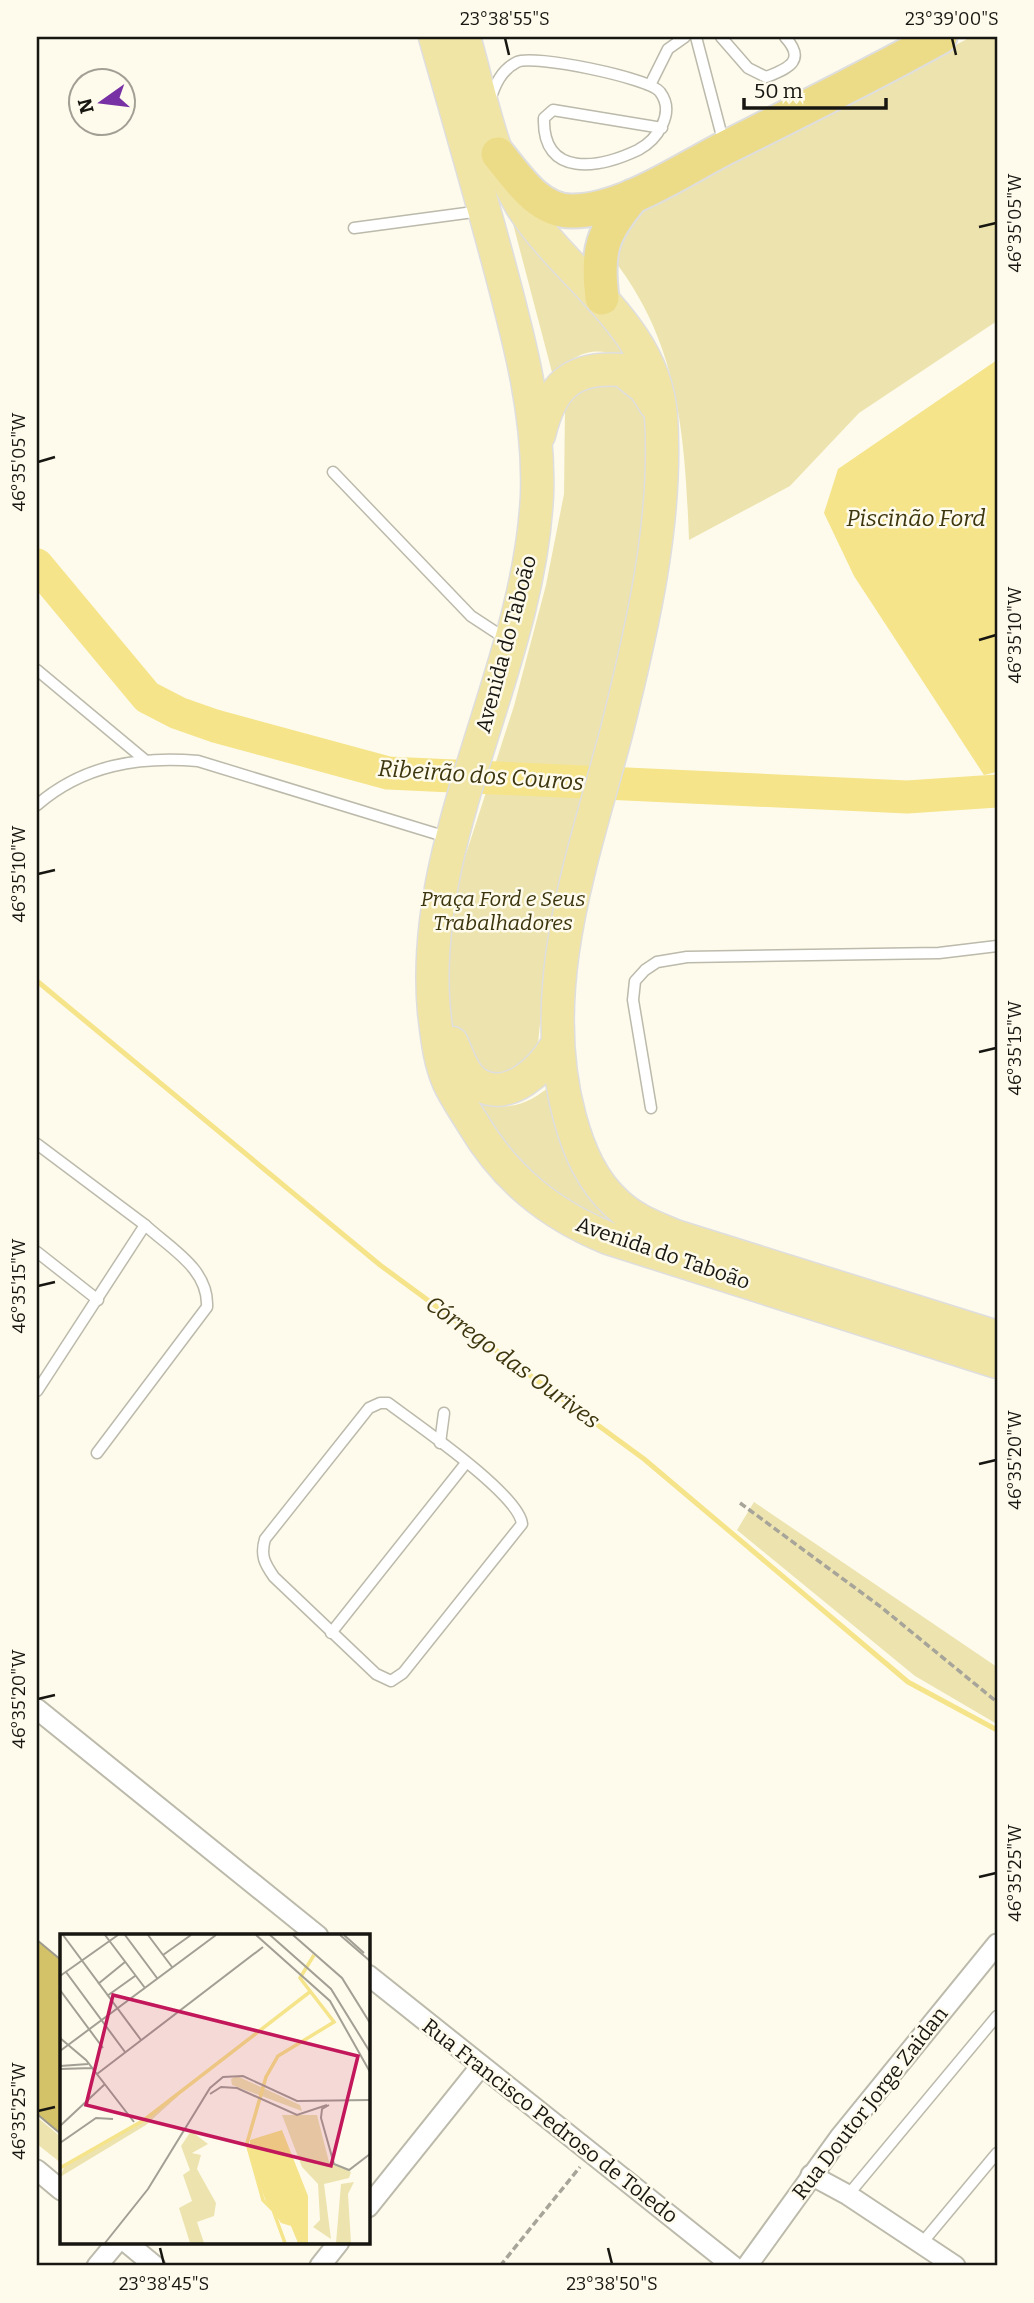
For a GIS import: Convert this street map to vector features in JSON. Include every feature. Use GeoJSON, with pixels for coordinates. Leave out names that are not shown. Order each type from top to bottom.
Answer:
{"type":"FeatureCollection","features":[{"type":"Feature","properties":{"kind":"highway"},"geometry":{"type":"LineString","coordinates":[[498,154],[530,191],[549,207],[570,211],[588,209],[633,196],[840,92],[940,37]]}},
{"type":"Feature","properties":{"kind":"highway"},"geometry":{"type":"LineString","coordinates":[[602,298],[599,251],[606,231],[633,196]]}},
{"type":"Feature","properties":{"kind":"main road","name":"Avenida do Taboão"},"geometry":{"type":"LineString","coordinates":[[435,37],[485,211],[527,375],[537,444],[532,549],[510,642],[456,829],[436,919],[433,1000],[465,1072],[468,1092],[489,1151],[529,1194],[570,1223],[608,1238],[997,1362]]}},
{"type":"Feature","properties":{"kind":"main road","name":"Avenida do Taboão"},"geometry":{"type":"LineString","coordinates":[[464,37],[498,154],[509,182],[540,233],[623,322],[648,365],[661,414],[659,499],[648,591],[616,732],[585,835],[556,1003],[556,1046],[566,1103],[578,1146],[590,1172],[616,1203],[641,1222],[675,1236],[997,1337]]}},
{"type":"Feature","properties":{"kind":"main road"},"geometry":{"type":"LineString","coordinates":[[537,444],[552,396],[570,378],[582,372],[622,370],[645,388],[661,414]]}},
{"type":"Feature","properties":{"kind":"main road"},"geometry":{"type":"LineString","coordinates":[[468,1092],[516,1084],[537,1071],[556,1046]]}},
{"type":"Feature","properties":{"kind":"street"},"geometry":{"type":"LineString","coordinates":[[37,1709],[316,1934]]}},
{"type":"Feature","properties":{"kind":"street","name":"Rua Doutor Jorge Zaidan"},"geometry":{"type":"LineString","coordinates":[[747,2266],[811,2175],[997,1944]]}},
{"type":"Feature","properties":{"kind":"street","name":"Rua Francisco Pedroso de Toledo"},"geometry":{"type":"LineString","coordinates":[[369,1976],[733,2266]]}},
{"type":"Feature","properties":{"kind":"street"},"geometry":{"type":"LineString","coordinates":[[369,2206],[481,2066]]}},
{"type":"Feature","properties":{"kind":"street"},"geometry":{"type":"LineString","coordinates":[[37,2170],[60,2189]]}},
{"type":"Feature","properties":{"kind":"street"},"geometry":{"type":"LineString","coordinates":[[811,2175],[848,2195],[955,2266]]}},
{"type":"Feature","properties":{"kind":"street"},"geometry":{"type":"LineString","coordinates":[[97,2266],[115,2244]]}},
{"type":"Feature","properties":{"kind":"street"},"geometry":{"type":"LineString","coordinates":[[128,2244],[155,2266]]}},
{"type":"Feature","properties":{"kind":"street"},"geometry":{"type":"LineString","coordinates":[[320,2266],[337,2244]]}},
{"type":"Feature","properties":{"kind":"lane"},"geometry":{"type":"LineString","coordinates":[[650,85],[668,49],[685,37]]}},
{"type":"Feature","properties":{"kind":"lane"},"geometry":{"type":"LineString","coordinates":[[696,37],[725,148]]}},
{"type":"Feature","properties":{"kind":"lane"},"geometry":{"type":"LineString","coordinates":[[721,37],[748,68],[766,77],[793,62],[796,56],[795,48],[785,37]]}},
{"type":"Feature","properties":{"kind":"lane"},"geometry":{"type":"LineString","coordinates":[[486,113],[495,85],[504,71],[527,59],[650,85],[660,92],[665,104],[662,128],[654,139],[639,149],[582,165],[567,164],[557,158],[550,148],[544,118],[553,110],[662,128]]}},
{"type":"Feature","properties":{"kind":"lane"},"geometry":{"type":"LineString","coordinates":[[354,228],[485,211]]}},
{"type":"Feature","properties":{"kind":"lane"},"geometry":{"type":"LineString","coordinates":[[333,471],[471,616],[510,642]]}},
{"type":"Feature","properties":{"kind":"lane"},"geometry":{"type":"LineString","coordinates":[[37,670],[145,760]]}},
{"type":"Feature","properties":{"kind":"lane"},"geometry":{"type":"LineString","coordinates":[[37,805],[54,790],[87,773],[145,760],[198,761],[456,829]]}},
{"type":"Feature","properties":{"kind":"lane"},"geometry":{"type":"LineString","coordinates":[[651,1108],[633,1000],[635,981],[657,962],[687,957],[940,953],[997,946]]}},
{"type":"Feature","properties":{"kind":"lane"},"geometry":{"type":"LineString","coordinates":[[37,1144],[145,1226],[201,1275],[208,1290],[207,1307],[97,1453]]}},
{"type":"Feature","properties":{"kind":"lane"},"geometry":{"type":"LineString","coordinates":[[37,1391],[40,1378],[98,1300],[145,1226]]}},
{"type":"Feature","properties":{"kind":"lane"},"geometry":{"type":"LineString","coordinates":[[37,1252],[98,1300]]}},
{"type":"Feature","properties":{"kind":"lane"},"geometry":{"type":"LineString","coordinates":[[388,1403],[466,1463],[498,1488],[521,1516],[522,1524],[397,1678],[383,1680],[274,1577],[263,1561],[261,1550],[265,1539],[375,1404],[388,1403]]}},
{"type":"Feature","properties":{"kind":"lane"},"geometry":{"type":"LineString","coordinates":[[440,1443],[444,1413]]}},
{"type":"Feature","properties":{"kind":"lane"},"geometry":{"type":"LineString","coordinates":[[331,1633],[466,1463]]}},
{"type":"Feature","properties":{"kind":"lane"},"geometry":{"type":"LineString","coordinates":[[848,2195],[997,2016]]}},
{"type":"Feature","properties":{"kind":"lane"},"geometry":{"type":"LineString","coordinates":[[922,2244],[997,2153]]}},
{"type":"Feature","properties":{"kind":"path"},"geometry":{"type":"LineString","coordinates":[[740,1503],[881,1607],[997,1702]]}},
{"type":"Feature","properties":{"kind":"path"},"geometry":{"type":"LineString","coordinates":[[500,2266],[591,2152]]}},
{"type":"Feature","properties":{"kind":"green space"},"geometry":{"type":"Polygon","coordinates":[[[971,37],[997,37],[997,321],[859,413],[790,486],[689,540],[685,463],[674,390],[651,321],[633,288],[610,255],[634,212],[971,37]]]}},
{"type":"Feature","properties":{"kind":"green space"},"geometry":{"type":"Polygon","coordinates":[[[506,197],[640,367],[616,355],[594,352],[574,358],[553,376],[506,197]]]}},
{"type":"Feature","properties":{"kind":"green space","name":"Praça Ford e Seus Trabalhadores"},"geometry":{"type":"Polygon","coordinates":[[[613,379],[641,404],[647,426],[648,473],[633,601],[560,886],[547,956],[537,1053],[503,1080],[476,1067],[451,1027],[445,1008],[452,897],[514,706],[546,585],[564,494],[565,406],[571,393],[613,379]]]}},
{"type":"Feature","properties":{"kind":"green space"},"geometry":{"type":"Polygon","coordinates":[[[555,1082],[643,1241],[537,1190],[472,1095],[494,1105],[515,1105],[535,1097],[555,1082]]]}},
{"type":"Feature","properties":{"kind":"green space"},"geometry":{"type":"Polygon","coordinates":[[[754,1502],[997,1667],[997,1724],[915,1676],[737,1530],[754,1502]]]}},
{"type":"Feature","properties":{"kind":"green space"},"geometry":{"type":"Polygon","coordinates":[[[37,2117],[60,2136],[60,2162],[37,2144],[37,2117]]]}},
{"type":"Feature","properties":{"kind":"water","name":"Piscinão Ford"},"geometry":{"type":"Polygon","coordinates":[[[997,360],[997,772],[984,775],[854,576],[824,513],[838,469],[997,360]]]}},
{"type":"Feature","properties":{"kind":"building"},"geometry":{"type":"Polygon","coordinates":[[[37,1940],[60,1959],[60,2133],[37,2114],[37,1940]]]}},
{"type":"Feature","properties":{"kind":"waterway","name":"Ribeirão dos Couros"},"geometry":{"type":"LineString","coordinates":[[37,565],[147,697],[178,713],[215,726],[388,773],[907,797],[997,791]]}},
{"type":"Feature","properties":{"kind":"waterway","name":"Córrego das Ourives"},"geometry":{"type":"LineString","coordinates":[[37,981],[380,1265],[644,1459],[908,1682],[997,1730]]}}]}
